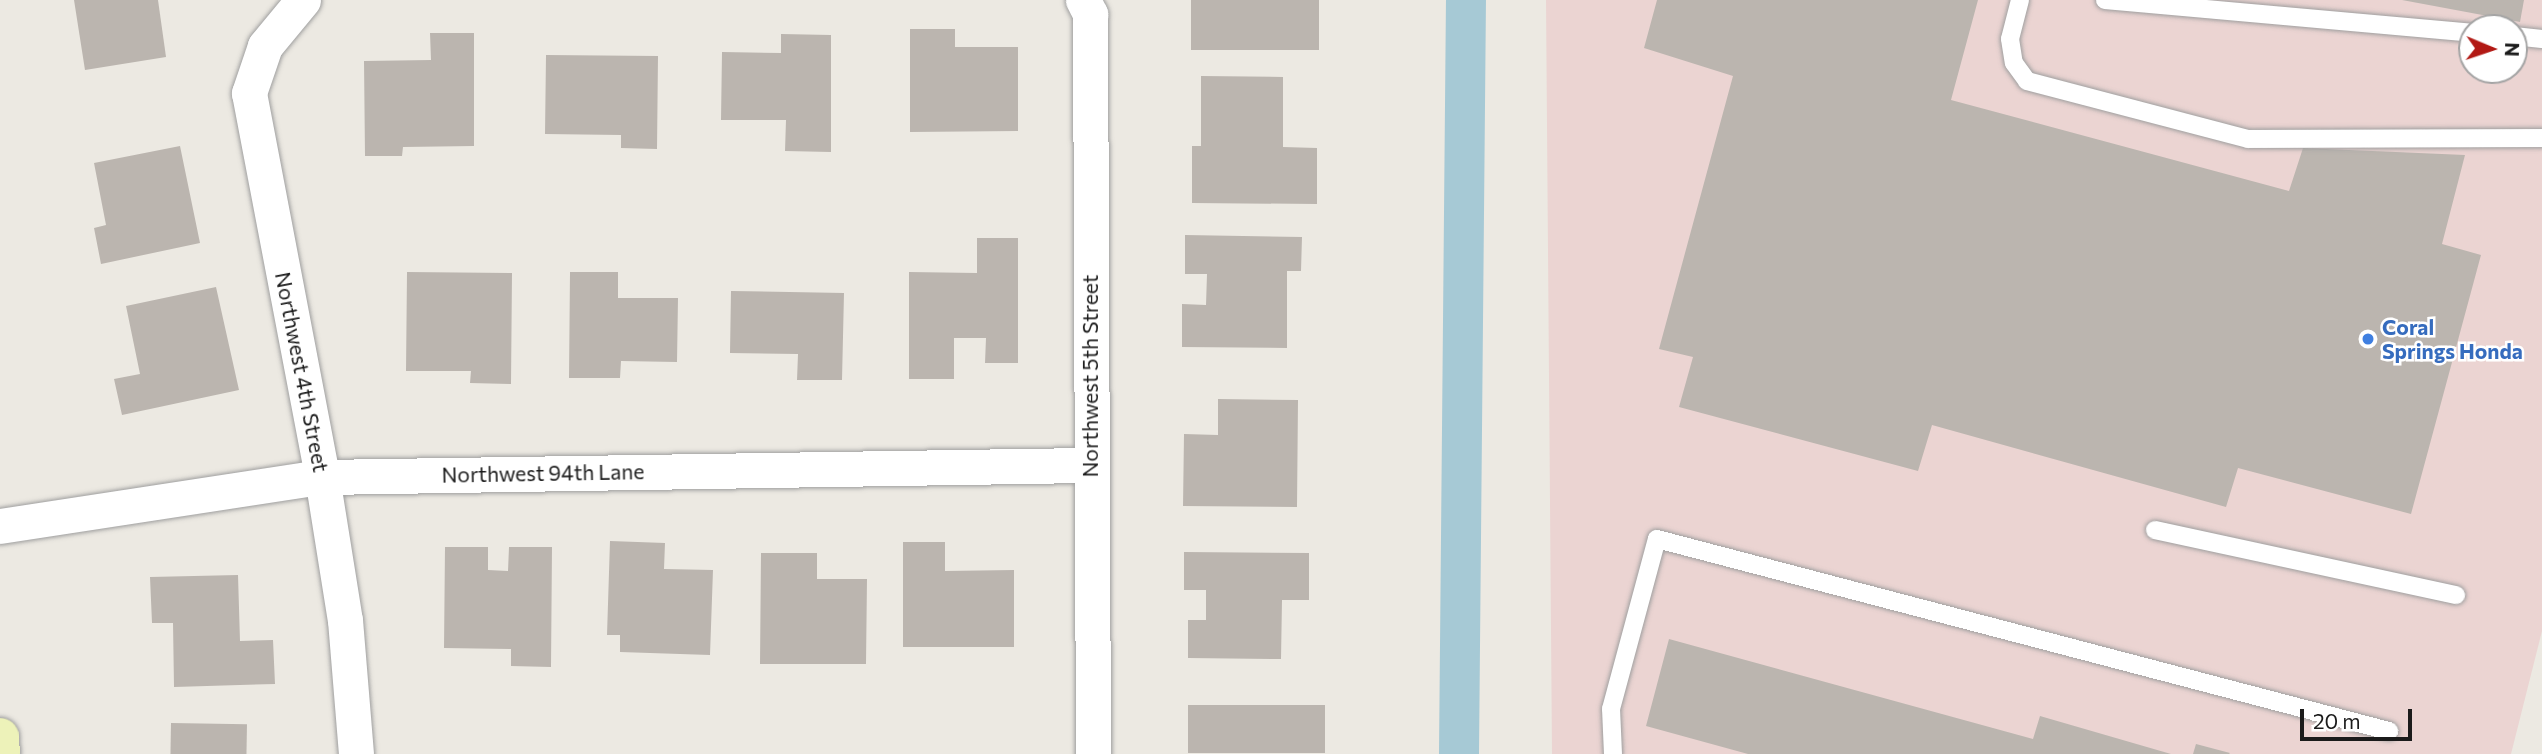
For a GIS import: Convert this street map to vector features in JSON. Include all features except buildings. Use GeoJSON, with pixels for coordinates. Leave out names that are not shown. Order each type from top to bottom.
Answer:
{"type":"FeatureCollection","features":[{"type":"Feature","properties":{"kind":"street","name":"Northwest 5th Street"},"geometry":{"type":"LineString","coordinates":[[1083,0],[1090,14],[1089,465],[1093,754]]}},
{"type":"Feature","properties":{"kind":"street","name":"Northwest 4th Street"},"geometry":{"type":"LineString","coordinates":[[300,2],[265,46],[249,93],[322,477],[345,620],[356,754]]}},
{"type":"Feature","properties":{"kind":"street","name":"Northwest 94th Lane"},"geometry":{"type":"LineString","coordinates":[[0,526],[322,477],[1089,465]]}},
{"type":"Feature","properties":{"kind":"street"},"geometry":{"type":"LineString","coordinates":[[0,737],[1,754]]}},
{"type":"Feature","properties":{"kind":"lane"},"geometry":{"type":"LineString","coordinates":[[2020,0],[2010,39],[2014,63],[2027,81],[2248,139],[2542,138]]}},
{"type":"Feature","properties":{"kind":"lane"},"geometry":{"type":"LineString","coordinates":[[2105,0],[2458,32]]}},
{"type":"Feature","properties":{"kind":"lane"},"geometry":{"type":"LineString","coordinates":[[2155,530],[2456,595]]}},
{"type":"Feature","properties":{"kind":"lane"},"geometry":{"type":"LineString","coordinates":[[1613,754],[1611,709],[1657,539],[2389,731]]}},
{"type":"Feature","properties":{"kind":"shaded area"},"geometry":{"type":"Polygon","coordinates":[[[1546,0],[2542,0],[2542,631],[2511,754],[1552,754],[1546,0]]]}},
{"type":"Feature","properties":{"kind":"waterway"},"geometry":{"type":"LineString","coordinates":[[1459,754],[1466,0]]}},
{"type":"Feature","properties":{"kind":"place","name":"Coral Springs Honda"},"geometry":{"type":"Point","coordinates":[2368,339]}}]}
